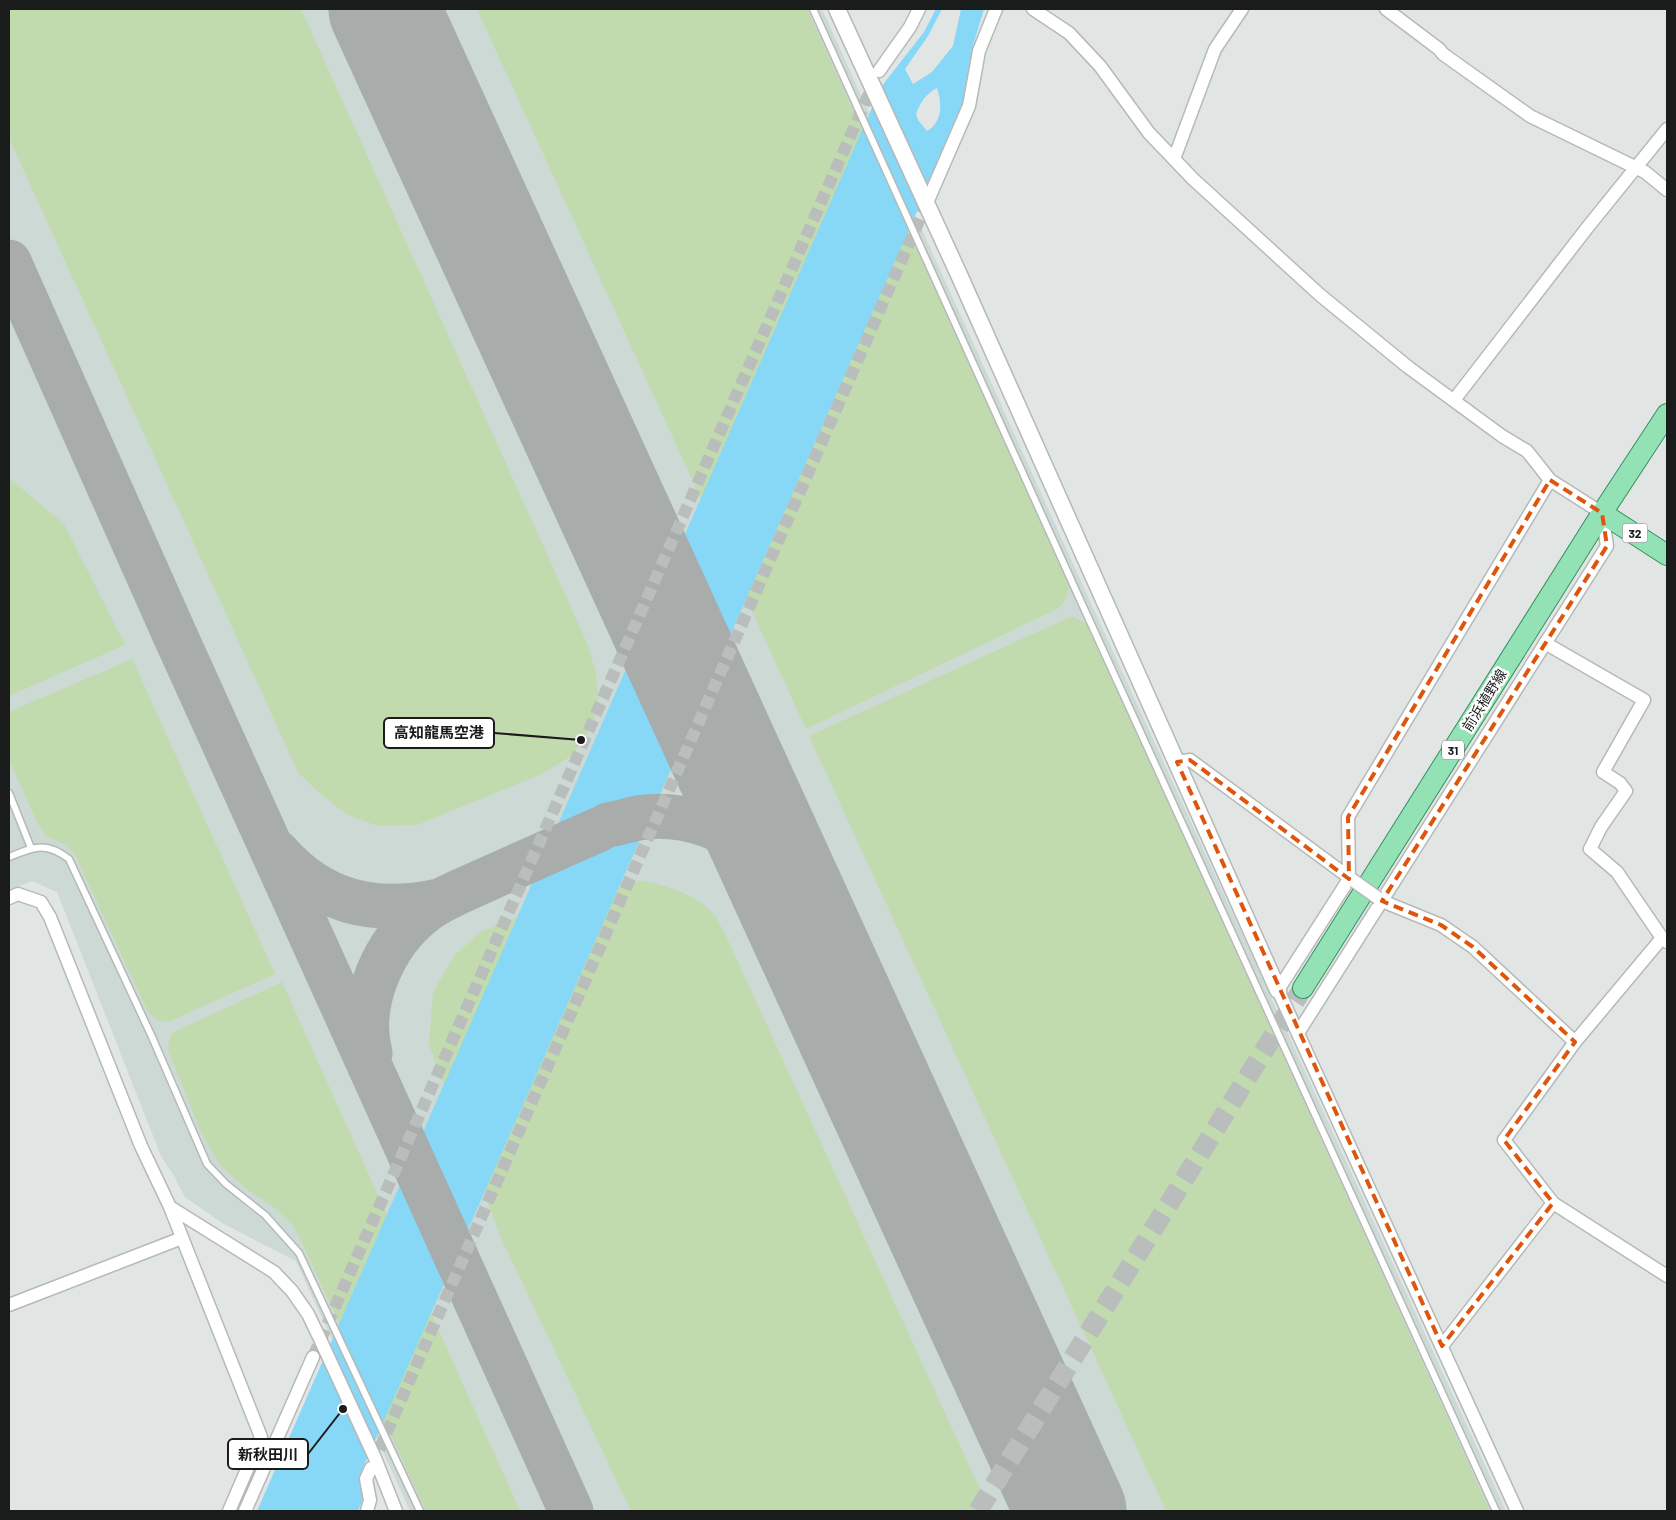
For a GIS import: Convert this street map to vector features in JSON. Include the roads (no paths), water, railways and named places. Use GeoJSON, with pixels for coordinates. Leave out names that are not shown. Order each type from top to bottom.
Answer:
{"type":"FeatureCollection","features":[{"type":"Feature","properties":{"kind":"main road","name":"前浜植野線"},"geometry":{"type":"LineString","coordinates":[[1303,988],[1602,513],[1667,414]]}},
{"type":"Feature","properties":{"kind":"main road","name":"32"},"geometry":{"type":"LineString","coordinates":[[1602,513],[1667,555]]}},
{"type":"Feature","properties":{"kind":"street"},"geometry":{"type":"LineString","coordinates":[[837,9],[956,268],[1278,990],[1517,1511]]}},
{"type":"Feature","properties":{"kind":"street"},"geometry":{"type":"LineString","coordinates":[[879,71],[910,27],[919,9]]}},
{"type":"Feature","properties":{"kind":"street"},"geometry":{"type":"LineString","coordinates":[[929,198],[969,106],[979,51],[996,9]]}},
{"type":"Feature","properties":{"kind":"street"},"geometry":{"type":"LineString","coordinates":[[1033,9],[1068,33],[1094,60],[1149,133],[1174,159],[1236,220],[1320,295],[1408,367],[1502,436],[1527,452],[1550,480],[1602,513],[1607,546],[1380,900],[1298,1033]]}},
{"type":"Feature","properties":{"kind":"street"},"geometry":{"type":"LineString","coordinates":[[1174,159],[1215,50],[1242,9]]}},
{"type":"Feature","properties":{"kind":"street"},"geometry":{"type":"LineString","coordinates":[[1386,9],[1439,48],[1443,54],[1530,116],[1645,172],[1667,190]]}},
{"type":"Feature","properties":{"kind":"street"},"geometry":{"type":"LineString","coordinates":[[1454,400],[1587,228],[1667,129]]}},
{"type":"Feature","properties":{"kind":"street"},"geometry":{"type":"LineString","coordinates":[[1278,990],[1352,880],[1348,817],[1550,480]]}},
{"type":"Feature","properties":{"kind":"street"},"geometry":{"type":"LineString","coordinates":[[1545,643],[1644,700],[1603,772],[1620,783],[1626,791],[1601,827],[1590,849],[1617,872],[1664,940],[1575,1042],[1504,1140],[1553,1202],[1667,1276]]}},
{"type":"Feature","properties":{"kind":"street"},"geometry":{"type":"LineString","coordinates":[[1177,762],[1190,760],[1380,900],[1441,925],[1473,947],[1575,1042]]}},
{"type":"Feature","properties":{"kind":"street"},"geometry":{"type":"LineString","coordinates":[[9,898],[18,894],[41,902],[50,917],[140,1146],[170,1207],[261,1437],[228,1511]]}},
{"type":"Feature","properties":{"kind":"street"},"geometry":{"type":"LineString","coordinates":[[1442,1346],[1553,1202]]}},
{"type":"Feature","properties":{"kind":"street"},"geometry":{"type":"LineString","coordinates":[[170,1207],[274,1272],[292,1291],[308,1314],[320,1339],[375,1458],[396,1511]]}},
{"type":"Feature","properties":{"kind":"street"},"geometry":{"type":"LineString","coordinates":[[9,1305],[182,1238]]}},
{"type":"Feature","properties":{"kind":"street"},"geometry":{"type":"LineString","coordinates":[[245,1511],[313,1357]]}},
{"type":"Feature","properties":{"kind":"street"},"geometry":{"type":"LineString","coordinates":[[367,1511],[370,1500],[366,1479],[371,1468]]}},
{"type":"Feature","properties":{"kind":"lane"},"geometry":{"type":"LineString","coordinates":[[813,9],[1496,1511]]}},
{"type":"Feature","properties":{"kind":"lane"},"geometry":{"type":"LineString","coordinates":[[9,793],[31,848]]}},
{"type":"Feature","properties":{"kind":"lane"},"geometry":{"type":"LineString","coordinates":[[9,857],[31,848],[47,847],[70,859],[152,1036],[207,1164],[226,1184],[265,1215],[299,1253],[420,1511]]}},
{"type":"Feature","properties":{"kind":"water"},"geometry":{"type":"Polygon","coordinates":[[[936,9],[942,9],[928,36],[905,69],[913,84],[932,72],[953,46],[961,9],[984,9],[972,49],[962,109],[362,1470],[364,1497],[358,1511],[257,1511],[881,87],[924,32],[936,9]],[[937,88],[929,93],[916,114],[918,120],[927,131],[936,123],[939,117],[939,94],[937,88]]]}},
{"type":"Feature","properties":{"kind":"tunnel"},"geometry":{"type":"LineString","coordinates":[[313,1357],[875,80]]}},
{"type":"Feature","properties":{"kind":"tunnel"},"geometry":{"type":"LineString","coordinates":[[372,1466],[929,198]]}},
{"type":"Feature","properties":{"kind":"tunnel"},"geometry":{"type":"LineString","coordinates":[[978,1511],[1303,988]]}},
{"type":"Feature","properties":{"kind":"place","name":"高知龍馬空港"},"geometry":{"type":"Point","coordinates":[581,740]}},
{"type":"Feature","properties":{"kind":"place","name":"新秋田川"},"geometry":{"type":"Point","coordinates":[343,1409]}}]}
